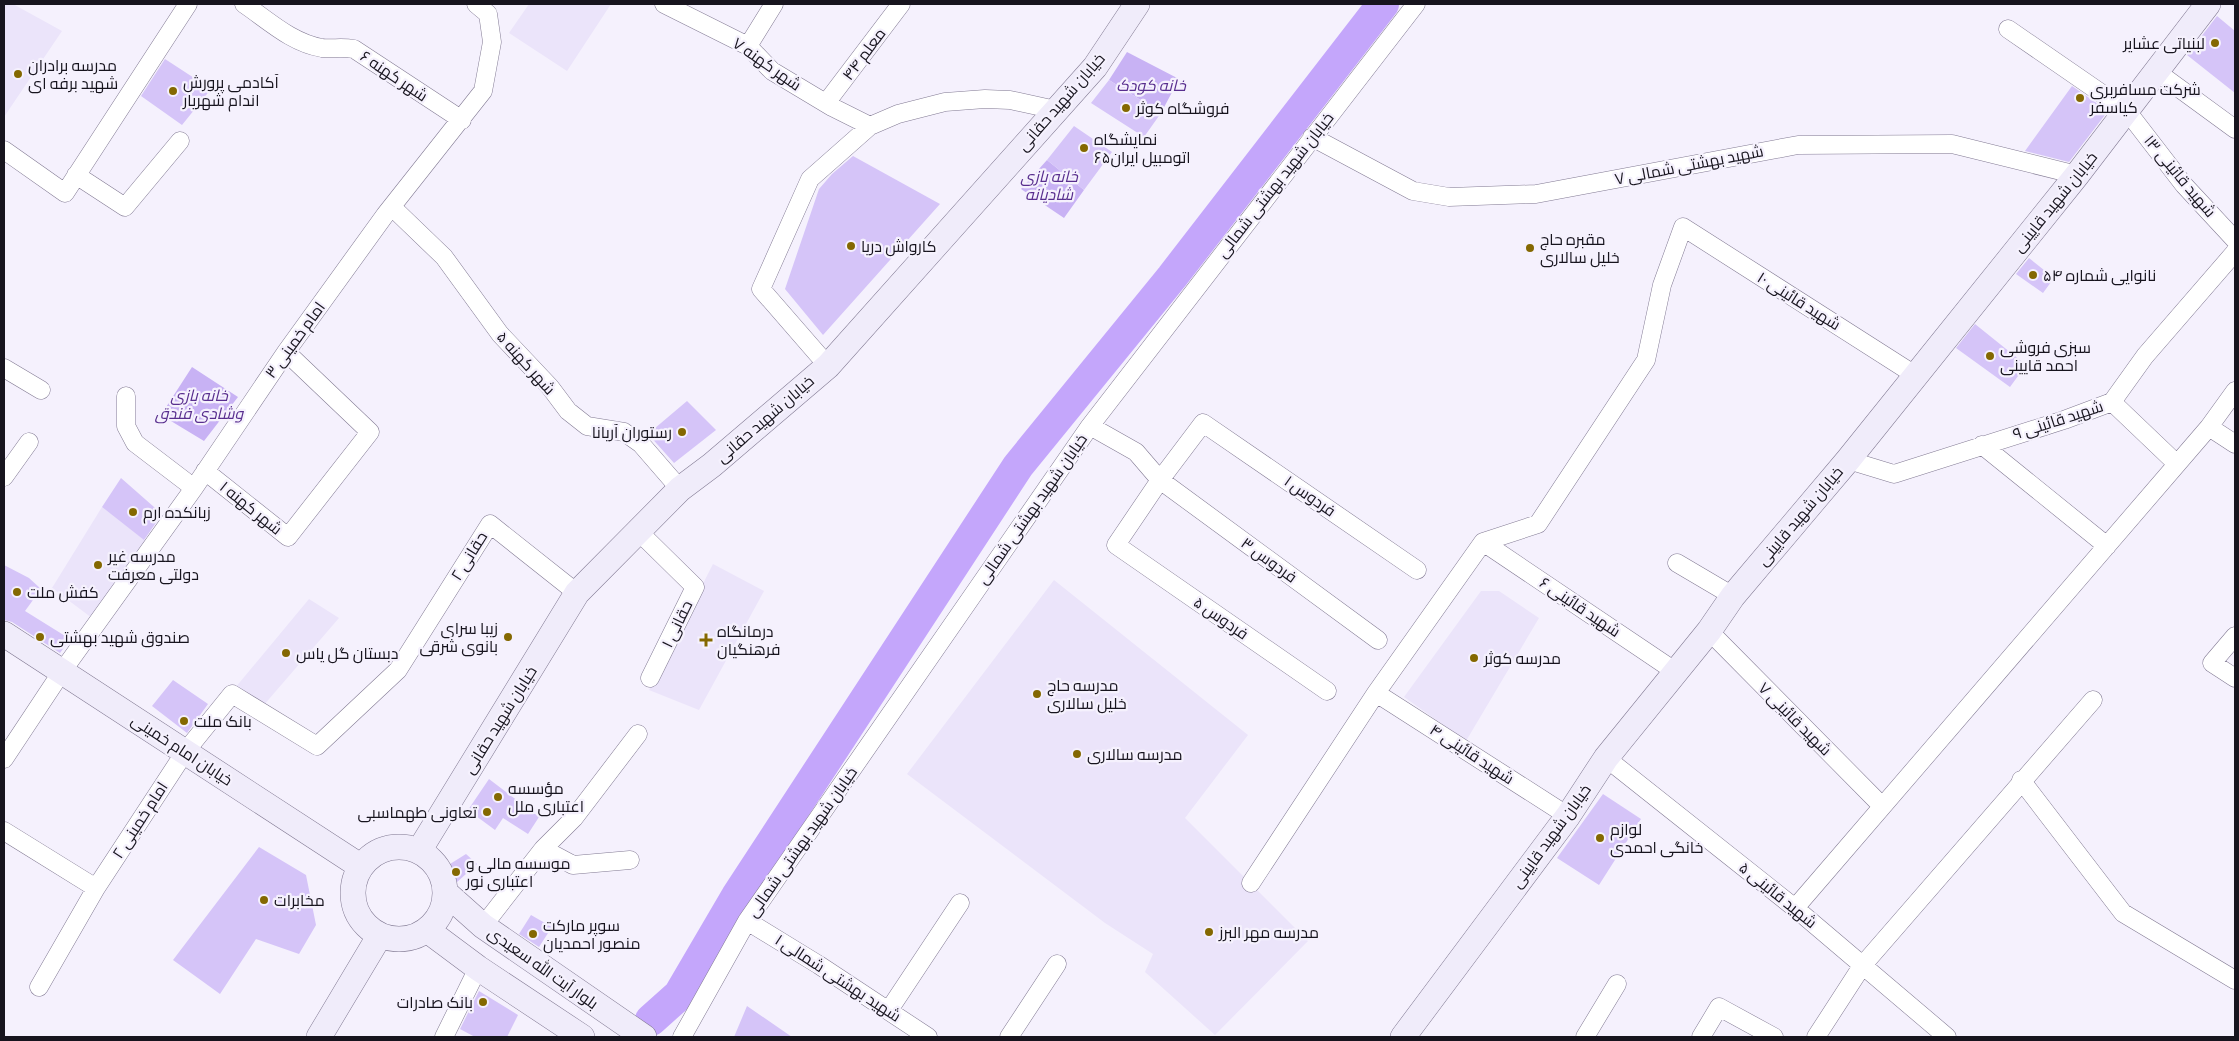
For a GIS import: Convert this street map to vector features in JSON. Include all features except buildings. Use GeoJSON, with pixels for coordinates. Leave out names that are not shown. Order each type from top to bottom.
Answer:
{"type":"FeatureCollection","features":[{"type":"Feature","properties":{"kind":"main road","name":"خیابان شهید حقانی"},"geometry":{"type":"LineString","coordinates":[[419,851],[578,593],[680,489],[828,366],[1095,67],[1137,4]]}},
{"type":"Feature","properties":{"kind":"main road","name":"خیابان شهید قایینی"},"geometry":{"type":"LineString","coordinates":[[1402,1037],[1568,816],[1606,758],[1709,631],[1733,596],[1848,460],[2077,175],[2208,4]]}},
{"type":"Feature","properties":{"kind":"main road","name":"خیابان امام خمینی"},"geometry":{"type":"LineString","coordinates":[[4,634],[61,673],[360,866]]}},
{"type":"Feature","properties":{"kind":"main road"},"geometry":{"type":"LineString","coordinates":[[393,847],[406,847],[419,851],[430,858],[439,868],[444,880],[446,893],[444,907],[437,920],[427,930],[416,936],[404,939],[380,935],[369,928],[360,918],[355,906],[354,880],[360,866],[380,851],[393,847]]}},
{"type":"Feature","properties":{"kind":"main road","name":"بلوار آیت الله سعیدی"},"geometry":{"type":"LineString","coordinates":[[446,893],[483,926],[644,1037]]}},
{"type":"Feature","properties":{"kind":"main road"},"geometry":{"type":"LineString","coordinates":[[427,930],[478,968],[577,1035]]}},
{"type":"Feature","properties":{"kind":"main road"},"geometry":{"type":"LineString","coordinates":[[319,1037],[380,935]]}},
{"type":"Feature","properties":{"kind":"street"},"geometry":{"type":"LineString","coordinates":[[4,150],[65,193],[188,4]]}},
{"type":"Feature","properties":{"kind":"street","name":"شهر کهنه ۶"},"geometry":{"type":"LineString","coordinates":[[244,4],[296,41],[324,48],[340,46],[354,49],[462,120]]}},
{"type":"Feature","properties":{"kind":"street","name":"امام خمینی ۳"},"geometry":{"type":"LineString","coordinates":[[4,759],[61,673],[194,488],[286,352],[392,207],[483,91],[492,42],[488,14],[476,4]]}},
{"type":"Feature","properties":{"kind":"street","name":"شهر کهنه ۷"},"geometry":{"type":"LineString","coordinates":[[664,4],[748,46],[772,71],[870,126]]}},
{"type":"Feature","properties":{"kind":"street"},"geometry":{"type":"LineString","coordinates":[[748,46],[774,4]]}},
{"type":"Feature","properties":{"kind":"street","name":"معلم ۴۴"},"geometry":{"type":"LineString","coordinates":[[826,103],[901,4]]}},
{"type":"Feature","properties":{"kind":"street","name":"خیابان شهید بهشتی شمالی"},"geometry":{"type":"LineString","coordinates":[[682,1037],[747,921],[1090,426],[1416,4]]}},
{"type":"Feature","properties":{"kind":"street","name":"شهید قائینی ۱۳"},"geometry":{"type":"LineString","coordinates":[[2008,29],[2127,111],[2184,185],[2235,240]]}},
{"type":"Feature","properties":{"kind":"street"},"geometry":{"type":"LineString","coordinates":[[2157,72],[2235,129]]}},
{"type":"Feature","properties":{"kind":"street"},"geometry":{"type":"LineString","coordinates":[[828,366],[761,289],[810,179],[870,126],[898,114],[945,102],[984,99],[1010,100],[1056,110]]}},
{"type":"Feature","properties":{"kind":"street","name":"شهید بهشتی شمالی ۷"},"geometry":{"type":"LineString","coordinates":[[1312,137],[1413,191],[1449,196],[1536,194],[1798,145],[1952,144],[2077,175]]}},
{"type":"Feature","properties":{"kind":"street"},"geometry":{"type":"LineString","coordinates":[[76,175],[125,207],[180,141]]}},
{"type":"Feature","properties":{"kind":"street","name":"شهر کهنه ۵"},"geometry":{"type":"LineString","coordinates":[[392,207],[444,256],[500,334],[550,387],[568,412],[587,426],[624,432],[630,436],[640,444],[680,489]]}},
{"type":"Feature","properties":{"kind":"street","name":"شهید قائینی ۱۰"},"geometry":{"type":"LineString","coordinates":[[1483,542],[1538,524],[1646,360],[1662,285],[1683,227],[1915,375]]}},
{"type":"Feature","properties":{"kind":"street","name":"شهید قائینی ۹"},"geometry":{"type":"LineString","coordinates":[[1848,460],[1894,474],[2064,420],[2112,402],[2145,356],[2235,252]]}},
{"type":"Feature","properties":{"kind":"street","name":"شهر کهنه ۱"},"geometry":{"type":"LineString","coordinates":[[205,471],[288,537],[370,432],[286,352]]}},
{"type":"Feature","properties":{"kind":"street"},"geometry":{"type":"LineString","coordinates":[[4,368],[42,390]]}},
{"type":"Feature","properties":{"kind":"street"},"geometry":{"type":"LineString","coordinates":[[1795,908],[2209,427],[2235,391]]}},
{"type":"Feature","properties":{"kind":"street"},"geometry":{"type":"LineString","coordinates":[[126,396],[126,426],[135,443],[194,488]]}},
{"type":"Feature","properties":{"kind":"street"},"geometry":{"type":"LineString","coordinates":[[2112,402],[2177,464]]}},
{"type":"Feature","properties":{"kind":"street","name":"فردوس ۱"},"geometry":{"type":"LineString","coordinates":[[1160,480],[1204,423],[1417,570]]}},
{"type":"Feature","properties":{"kind":"street","name":"فردوس ۳"},"geometry":{"type":"LineString","coordinates":[[1090,426],[1136,452],[1160,480],[1378,640]]}},
{"type":"Feature","properties":{"kind":"street"},"geometry":{"type":"LineString","coordinates":[[2209,427],[2235,444]]}},
{"type":"Feature","properties":{"kind":"street"},"geometry":{"type":"LineString","coordinates":[[4,478],[29,442]]}},
{"type":"Feature","properties":{"kind":"street"},"geometry":{"type":"LineString","coordinates":[[1982,445],[2107,546]]}},
{"type":"Feature","properties":{"kind":"street","name":"فردوس ۵"},"geometry":{"type":"LineString","coordinates":[[1160,480],[1116,546],[1327,692]]}},
{"type":"Feature","properties":{"kind":"street","name":"حقانی ۲"},"geometry":{"type":"LineString","coordinates":[[386,682],[398,670],[490,524],[578,593]]}},
{"type":"Feature","properties":{"kind":"street","name":"حقانی ۱"},"geometry":{"type":"LineString","coordinates":[[638,531],[694,587],[650,678]]}},
{"type":"Feature","properties":{"kind":"street"},"geometry":{"type":"LineString","coordinates":[[1251,883],[1376,693],[1483,542]]}},
{"type":"Feature","properties":{"kind":"street","name":"شهید قائینی ۶"},"geometry":{"type":"LineString","coordinates":[[1483,542],[1676,672]]}},
{"type":"Feature","properties":{"kind":"street"},"geometry":{"type":"LineString","coordinates":[[1678,562],[1733,596]]}},
{"type":"Feature","properties":{"kind":"street","name":"شهید قائینی ۷"},"geometry":{"type":"LineString","coordinates":[[1709,631],[1882,806]]}},
{"type":"Feature","properties":{"kind":"street"},"geometry":{"type":"LineString","coordinates":[[2235,636],[2212,663],[2235,678]]}},
{"type":"Feature","properties":{"kind":"street","name":"امام خمینی ۲"},"geometry":{"type":"LineString","coordinates":[[39,987],[96,888],[185,752],[232,694],[317,746],[386,682]]}},
{"type":"Feature","properties":{"kind":"street","name":"شهید قائینی ۴"},"geometry":{"type":"LineString","coordinates":[[1376,693],[1568,816]]}},
{"type":"Feature","properties":{"kind":"street"},"geometry":{"type":"LineString","coordinates":[[1816,1037],[1862,966],[2021,780],[2093,700]]}},
{"type":"Feature","properties":{"kind":"street"},"geometry":{"type":"LineString","coordinates":[[483,926],[543,849],[574,818],[638,734]]}},
{"type":"Feature","properties":{"kind":"street","name":"شهید قائینی ۵"},"geometry":{"type":"LineString","coordinates":[[1606,758],[1795,908],[1947,1037]]}},
{"type":"Feature","properties":{"kind":"street"},"geometry":{"type":"LineString","coordinates":[[2021,780],[2123,913],[2235,980]]}},
{"type":"Feature","properties":{"kind":"street"},"geometry":{"type":"LineString","coordinates":[[4,831],[96,888]]}},
{"type":"Feature","properties":{"kind":"street"},"geometry":{"type":"LineString","coordinates":[[543,849],[573,865],[630,860]]}},
{"type":"Feature","properties":{"kind":"street"},"geometry":{"type":"LineString","coordinates":[[889,1010],[960,903]]}},
{"type":"Feature","properties":{"kind":"street","name":"شهید بهشتی شمالی ۱"},"geometry":{"type":"LineString","coordinates":[[747,921],[889,1010],[928,1037]]}},
{"type":"Feature","properties":{"kind":"street"},"geometry":{"type":"LineString","coordinates":[[1009,1037],[1057,964]]}},
{"type":"Feature","properties":{"kind":"street"},"geometry":{"type":"LineString","coordinates":[[444,1037],[478,968]]}},
{"type":"Feature","properties":{"kind":"street"},"geometry":{"type":"LineString","coordinates":[[1585,1037],[1617,984]]}},
{"type":"Feature","properties":{"kind":"street"},"geometry":{"type":"LineString","coordinates":[[1701,1037],[1720,1007],[1774,1037]]}},
{"type":"Feature","properties":{"kind":"shaded area","name":"مدرسه برادران شهید برفه ای"},"geometry":{"type":"Polygon","coordinates":[[[4,4],[13,4],[62,31],[4,117],[4,4]]]}},
{"type":"Feature","properties":{"kind":"shaded area"},"geometry":{"type":"Polygon","coordinates":[[[529,4],[611,4],[567,71],[509,33],[529,4]]]}},
{"type":"Feature","properties":{"kind":"shaded area","name":"مدرسه غیر دولتی معرفت"},"geometry":{"type":"Polygon","coordinates":[[[102,507],[147,542],[92,618],[52,588],[102,507]]]}},
{"type":"Feature","properties":{"kind":"shaded area","name":"درمانگاه فرهنگیان"},"geometry":{"type":"Polygon","coordinates":[[[713,564],[764,591],[699,710],[649,690],[713,564]]]}},
{"type":"Feature","properties":{"kind":"shaded area","name":"مدرسه سالاری"},"geometry":{"type":"Polygon","coordinates":[[[1054,580],[1248,735],[1185,818],[1308,941],[1215,1035],[1145,972],[1153,954],[1105,923],[907,774],[1054,580]]]}},
{"type":"Feature","properties":{"kind":"shaded area","name":"مدرسه کوثر"},"geometry":{"type":"Polygon","coordinates":[[[1481,591],[1499,591],[1539,618],[1466,741],[1404,697],[1481,591]]]}},
{"type":"Feature","properties":{"kind":"shaded area","name":"دبستان گل یاس"},"geometry":{"type":"Polygon","coordinates":[[[309,599],[339,618],[263,706],[235,688],[309,599]]]}},
{"type":"Feature","properties":{"kind":"green space","name":"خانه کودک"},"geometry":{"type":"Polygon","coordinates":[[[1127,52],[1179,79],[1161,113],[1109,80],[1127,52]]]}},
{"type":"Feature","properties":{"kind":"green space","name":"خانه بازی شادیانه"},"geometry":{"type":"Polygon","coordinates":[[[1047,160],[1084,190],[1064,218],[1021,189],[1047,160]]]}},
{"type":"Feature","properties":{"kind":"green space","name":"خانه بازی وشادی فندق"},"geometry":{"type":"Polygon","coordinates":[[[192,367],[238,397],[204,441],[161,415],[192,367]]]}},
{"type":"Feature","properties":{"kind":"waterway"},"geometry":{"type":"LineString","coordinates":[[651,1020],[679,995],[737,896],[1018,466],[1172,277],[1383,4]]}},
{"type":"Feature","properties":{"kind":"place","name":"لبنیاتی عشایر"},"geometry":{"type":"Point","coordinates":[2215,43]}},
{"type":"Feature","properties":{"kind":"place","name":"مدرسه برادران شهید برفه ای"},"geometry":{"type":"Point","coordinates":[18,74]}},
{"type":"Feature","properties":{"kind":"place","name":"آکادمی پرورش اندام شهریار"},"geometry":{"type":"Point","coordinates":[173,91]}},
{"type":"Feature","properties":{"kind":"place","name":"شرکت مسافربری کیاسفر"},"geometry":{"type":"Point","coordinates":[2080,98]}},
{"type":"Feature","properties":{"kind":"place","name":"فروشگاه کوثر"},"geometry":{"type":"Point","coordinates":[1126,108]}},
{"type":"Feature","properties":{"kind":"place","name":"نمایشگاه اتومبیل ایران۶۵"},"geometry":{"type":"Point","coordinates":[1084,148]}},
{"type":"Feature","properties":{"kind":"place","name":"کارواش دریا"},"geometry":{"type":"Point","coordinates":[851,246]}},
{"type":"Feature","properties":{"kind":"place","name":"مقبره حاج خلیل سالاری"},"geometry":{"type":"Point","coordinates":[1530,248]}},
{"type":"Feature","properties":{"kind":"place","name":"نانوایی شماره ۵۴"},"geometry":{"type":"Point","coordinates":[2033,275]}},
{"type":"Feature","properties":{"kind":"place","name":"سبزی فروشی احمد قایینی"},"geometry":{"type":"Point","coordinates":[1990,356]}},
{"type":"Feature","properties":{"kind":"place","name":"رستوران آریانا"},"geometry":{"type":"Point","coordinates":[682,432]}},
{"type":"Feature","properties":{"kind":"place","name":"زبانکده ارم"},"geometry":{"type":"Point","coordinates":[133,512]}},
{"type":"Feature","properties":{"kind":"place","name":"مدرسه غیر دولتی معرفت"},"geometry":{"type":"Point","coordinates":[98,565]}},
{"type":"Feature","properties":{"kind":"place","name":"کفش ملت"},"geometry":{"type":"Point","coordinates":[17,592]}},
{"type":"Feature","properties":{"kind":"place","name":"صندوق شهید بهشتی"},"geometry":{"type":"Point","coordinates":[40,637]}},
{"type":"Feature","properties":{"kind":"place","name":"زیبا سرای بانوی شرقی"},"geometry":{"type":"Point","coordinates":[508,637]}},
{"type":"Feature","properties":{"kind":"place","name":"درمانگاه فرهنگیان"},"geometry":{"type":"Point","coordinates":[706,640]}},
{"type":"Feature","properties":{"kind":"place","name":"دبستان گل یاس"},"geometry":{"type":"Point","coordinates":[286,653]}},
{"type":"Feature","properties":{"kind":"place","name":"مدرسه کوثر"},"geometry":{"type":"Point","coordinates":[1474,658]}},
{"type":"Feature","properties":{"kind":"place","name":"مدرسه حاج خلیل سالاری"},"geometry":{"type":"Point","coordinates":[1037,694]}},
{"type":"Feature","properties":{"kind":"place","name":"بانک ملت"},"geometry":{"type":"Point","coordinates":[184,721]}},
{"type":"Feature","properties":{"kind":"place","name":"مدرسه سالاری"},"geometry":{"type":"Point","coordinates":[1077,754]}},
{"type":"Feature","properties":{"kind":"place","name":"مؤسسه اعتباری ملل"},"geometry":{"type":"Point","coordinates":[498,797]}},
{"type":"Feature","properties":{"kind":"place","name":"تعاونی طهماسبی"},"geometry":{"type":"Point","coordinates":[487,812]}},
{"type":"Feature","properties":{"kind":"place","name":"لوازم خانگی احمدی"},"geometry":{"type":"Point","coordinates":[1600,838]}},
{"type":"Feature","properties":{"kind":"place","name":"موسسه مالی و اعتباری نور"},"geometry":{"type":"Point","coordinates":[456,872]}},
{"type":"Feature","properties":{"kind":"place","name":"مخابرات"},"geometry":{"type":"Point","coordinates":[264,900]}},
{"type":"Feature","properties":{"kind":"place","name":"مدرسه مهر البرز"},"geometry":{"type":"Point","coordinates":[1209,932]}},
{"type":"Feature","properties":{"kind":"place","name":"سوپر مارکت منصور احمدیان"},"geometry":{"type":"Point","coordinates":[533,934]}},
{"type":"Feature","properties":{"kind":"place","name":"بانک صادرات"},"geometry":{"type":"Point","coordinates":[483,1002]}}]}
